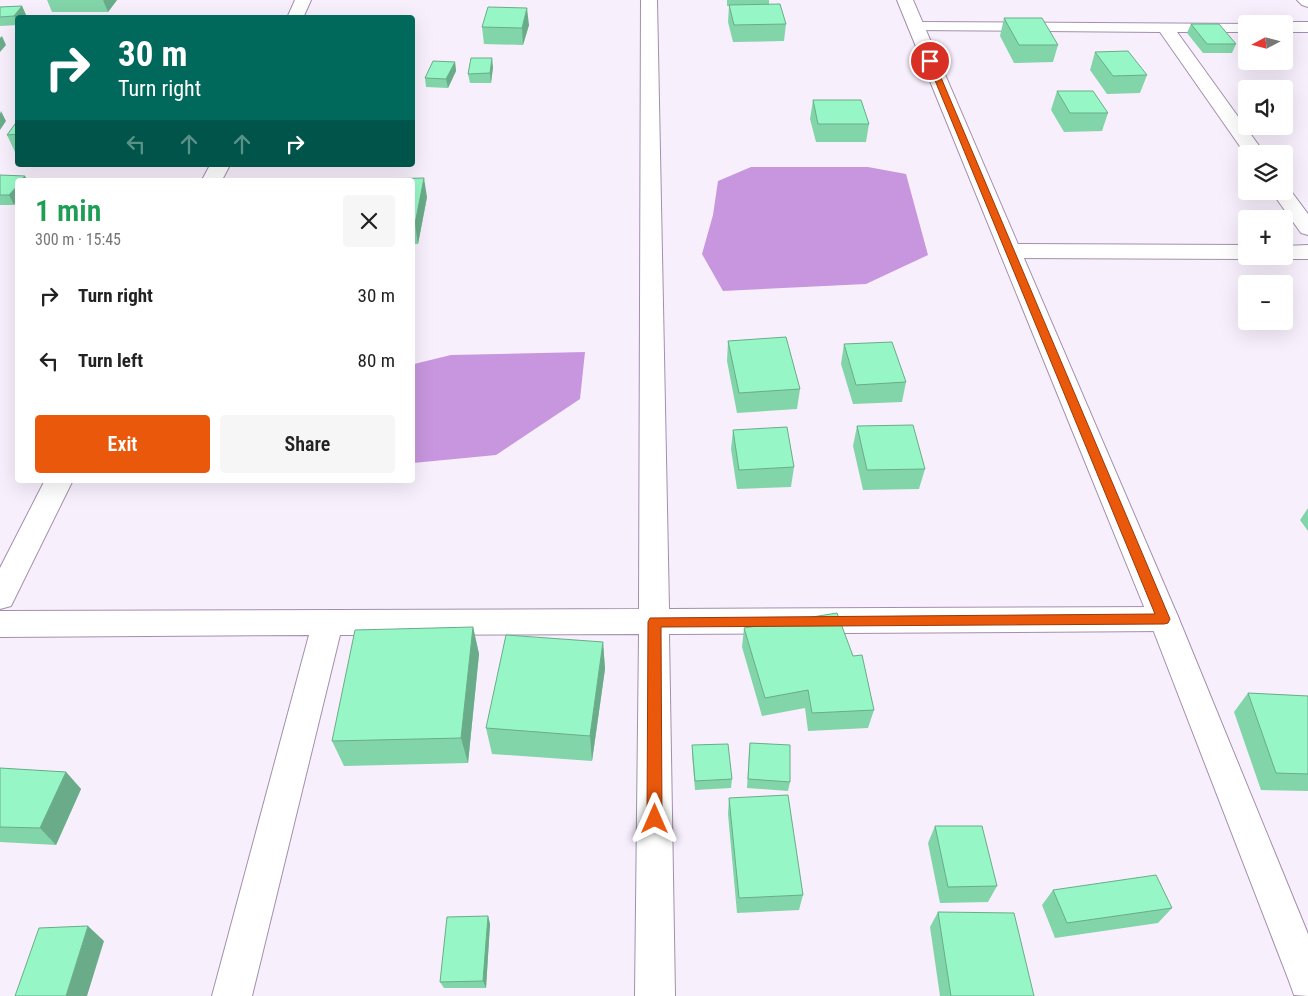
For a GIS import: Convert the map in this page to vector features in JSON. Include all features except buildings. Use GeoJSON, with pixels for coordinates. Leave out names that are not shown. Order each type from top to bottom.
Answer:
{"type":"FeatureCollection","features":[{"type":"Feature","properties":{"kind":"street"},"geometry":{"type":"LineString","coordinates":[[296,15],[304,0]]}},
{"type":"Feature","properties":{"kind":"street"},"geometry":{"type":"LineString","coordinates":[[649,0],[655,996]]}},
{"type":"Feature","properties":{"kind":"street"},"geometry":{"type":"LineString","coordinates":[[905,0],[1164,619],[1306,973]]}},
{"type":"Feature","properties":{"kind":"street"},"geometry":{"type":"LineString","coordinates":[[916,27],[1238,27]]}},
{"type":"Feature","properties":{"kind":"street"},"geometry":{"type":"LineString","coordinates":[[1165,27],[1249,145]]}},
{"type":"Feature","properties":{"kind":"street"},"geometry":{"type":"LineString","coordinates":[[1293,27],[1308,27]]}},
{"type":"Feature","properties":{"kind":"street"},"geometry":{"type":"LineString","coordinates":[[1287,200],[1308,229]]}},
{"type":"Feature","properties":{"kind":"street"},"geometry":{"type":"LineString","coordinates":[[1010,251],[1238,252]]}},
{"type":"Feature","properties":{"kind":"street"},"geometry":{"type":"LineString","coordinates":[[1293,252],[1308,252]]}},
{"type":"Feature","properties":{"kind":"street"},"geometry":{"type":"LineString","coordinates":[[0,597],[57,483]]}},
{"type":"Feature","properties":{"kind":"street"},"geometry":{"type":"LineString","coordinates":[[0,624],[1164,619]]}},
{"type":"Feature","properties":{"kind":"street"},"geometry":{"type":"LineString","coordinates":[[232,996],[328,623]]}},
{"type":"Feature","properties":{"kind":"shaded area"},"geometry":{"type":"Polygon","coordinates":[[[751,167],[868,167],[906,174],[928,255],[866,284],[723,291],[702,254],[713,215],[718,181],[751,167]]]}},
{"type":"Feature","properties":{"kind":"shaded area"},"geometry":{"type":"Polygon","coordinates":[[[585,352],[580,399],[496,455],[415,463],[415,364],[451,355],[585,352]]]}},
{"type":"Feature","properties":{"kind":"route"},"geometry":{"type":"LineString","coordinates":[[655,819],[654,622],[1164,619],[930,61]]}}]}
